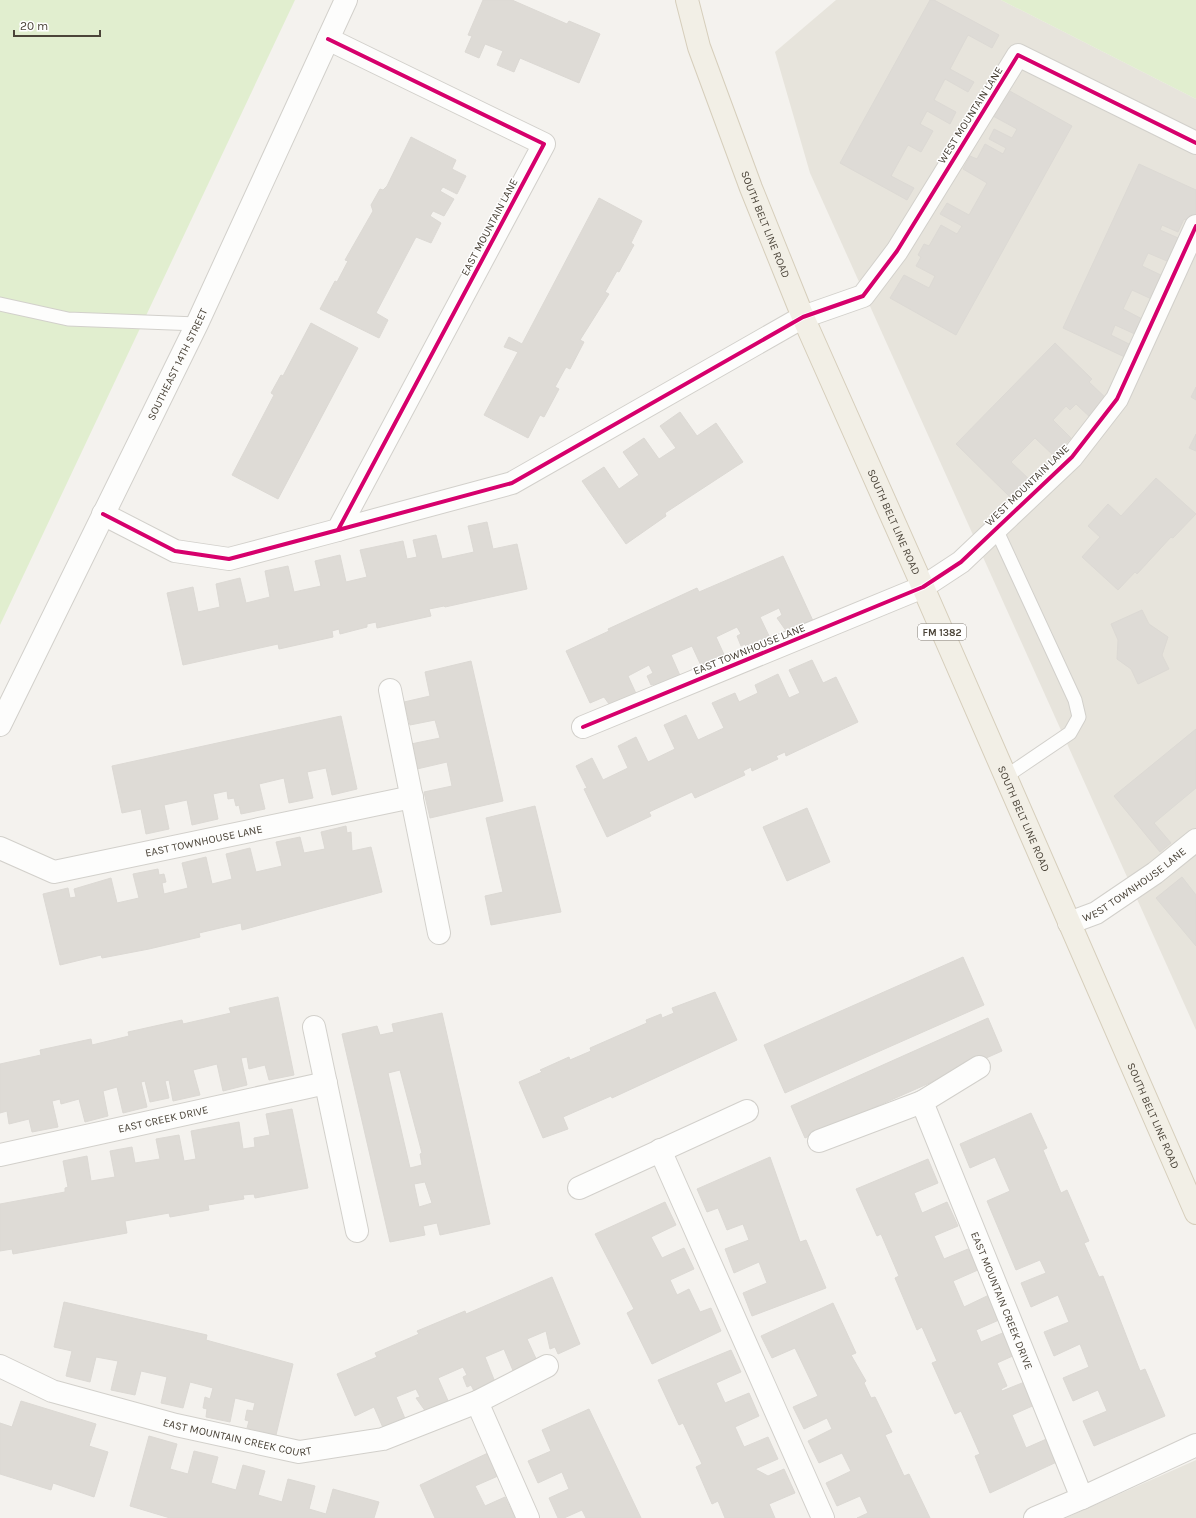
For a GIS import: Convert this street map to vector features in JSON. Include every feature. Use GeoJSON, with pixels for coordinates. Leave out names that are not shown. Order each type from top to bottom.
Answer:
{"type":"FeatureCollection","features":[{"type":"Feature","properties":{"kind":"main road","name":"SOUTH BELT LINE ROAD"},"geometry":{"type":"LineString","coordinates":[[687,0],[699,47],[751,188],[802,317],[923,587],[1196,1213]]}},
{"type":"Feature","properties":{"kind":"street","name":"SOUTHEAST 14TH STREET"},"geometry":{"type":"LineString","coordinates":[[0,724],[196,324],[346,0]]}},
{"type":"Feature","properties":{"kind":"street","name":"EAST MOUNTAIN LANE"},"geometry":{"type":"LineString","coordinates":[[328,39],[544,144],[338,530]]}},
{"type":"Feature","properties":{"kind":"street","name":"WEST MOUNTAIN LANE"},"geometry":{"type":"LineString","coordinates":[[802,317],[863,296],[897,251],[1018,55],[1196,143]]}},
{"type":"Feature","properties":{"kind":"street","name":"WEST MOUNTAIN LANE"},"geometry":{"type":"LineString","coordinates":[[923,587],[961,562],[1072,457],[1116,399],[1196,226]]}},
{"type":"Feature","properties":{"kind":"street"},"geometry":{"type":"LineString","coordinates":[[103,514],[175,552],[229,559],[512,483],[802,317]]}},
{"type":"Feature","properties":{"kind":"street","name":"EAST TOWNHOUSE LANE"},"geometry":{"type":"LineString","coordinates":[[583,727],[923,587]]}},
{"type":"Feature","properties":{"kind":"street"},"geometry":{"type":"LineString","coordinates":[[390,690],[438,933]]}},
{"type":"Feature","properties":{"kind":"street","name":"EAST TOWNHOUSE LANE"},"geometry":{"type":"LineString","coordinates":[[0,848],[54,872],[412,797]]}},
{"type":"Feature","properties":{"kind":"street","name":"WEST TOWNHOUSE LANE"},"geometry":{"type":"LineString","coordinates":[[1069,922],[1096,913],[1155,873],[1196,840]]}},
{"type":"Feature","properties":{"kind":"street"},"geometry":{"type":"LineString","coordinates":[[314,1027],[357,1231]]}},
{"type":"Feature","properties":{"kind":"street"},"geometry":{"type":"LineString","coordinates":[[819,1141],[922,1102],[979,1067]]}},
{"type":"Feature","properties":{"kind":"street","name":"EAST CREEK DRIVE"},"geometry":{"type":"LineString","coordinates":[[0,1155],[326,1082]]}},
{"type":"Feature","properties":{"kind":"street","name":"EAST MOUNTAIN CREEK DRIVE"},"geometry":{"type":"LineString","coordinates":[[922,1102],[1082,1498]]}},
{"type":"Feature","properties":{"kind":"street"},"geometry":{"type":"LineString","coordinates":[[579,1188],[747,1111]]}},
{"type":"Feature","properties":{"kind":"street"},"geometry":{"type":"LineString","coordinates":[[660,1150],[822,1518]]}},
{"type":"Feature","properties":{"kind":"street","name":"EAST MOUNTAIN CREEK COURT"},"geometry":{"type":"LineString","coordinates":[[0,1366],[52,1391],[176,1425],[300,1452],[383,1439],[477,1402],[547,1366]]}},
{"type":"Feature","properties":{"kind":"street"},"geometry":{"type":"LineString","coordinates":[[477,1402],[528,1518]]}},
{"type":"Feature","properties":{"kind":"street"},"geometry":{"type":"LineString","coordinates":[[1035,1518],[1196,1445]]}},
{"type":"Feature","properties":{"kind":"lane"},"geometry":{"type":"LineString","coordinates":[[0,304],[68,319],[196,324]]}},
{"type":"Feature","properties":{"kind":"lane"},"geometry":{"type":"LineString","coordinates":[[996,529],[1075,700],[1079,717],[1070,733],[1005,777]]}},
{"type":"Feature","properties":{"kind":"shaded area"},"geometry":{"type":"Polygon","coordinates":[[[836,0],[1001,0],[1196,99],[1196,1030],[810,173],[775,52],[836,0]]]}},
{"type":"Feature","properties":{"kind":"shaded area"},"geometry":{"type":"Polygon","coordinates":[[[1196,1460],[1196,1518],[1066,1518],[1077,1513],[1196,1460]]]}},
{"type":"Feature","properties":{"kind":"green space"},"geometry":{"type":"Polygon","coordinates":[[[0,0],[295,0],[0,625],[0,0]]]}},
{"type":"Feature","properties":{"kind":"green space"},"geometry":{"type":"Polygon","coordinates":[[[1001,0],[1196,0],[1196,99],[1001,0]]]}},
{"type":"Feature","properties":{"kind":"building"},"geometry":{"type":"Polygon","coordinates":[[[483,0],[512,0],[567,24],[569,21],[600,34],[579,83],[520,58],[514,72],[497,65],[503,51],[485,44],[479,58],[465,52],[472,36],[468,35],[483,0]]]}},
{"type":"Feature","properties":{"kind":"building"},"geometry":{"type":"Polygon","coordinates":[[[930,0],[934,0],[999,35],[992,48],[968,35],[950,69],[974,82],[968,92],[945,79],[934,100],[956,112],[950,124],[927,111],[920,124],[933,131],[921,152],[908,145],[891,176],[914,188],[907,200],[840,163],[930,0]]]}},
{"type":"Feature","properties":{"kind":"building"},"geometry":{"type":"Polygon","coordinates":[[[1008,90],[1072,126],[956,335],[890,298],[904,275],[929,288],[935,276],[916,266],[921,257],[918,255],[924,244],[929,246],[941,225],[957,234],[962,226],[940,214],[947,203],[969,215],[987,183],[963,169],[970,156],[977,159],[985,144],[1003,154],[1006,148],[989,139],[994,129],[1012,138],[1017,129],[993,116],[1008,90]]]}},
{"type":"Feature","properties":{"kind":"building"},"geometry":{"type":"Polygon","coordinates":[[[411,137],[456,160],[452,169],[466,176],[457,194],[443,187],[440,191],[454,199],[444,216],[433,211],[430,216],[441,223],[431,243],[416,237],[376,313],[388,320],[379,338],[320,309],[335,281],[337,282],[348,261],[345,260],[373,211],[371,205],[380,189],[383,190],[387,186],[411,137]]]}},
{"type":"Feature","properties":{"kind":"building"},"geometry":{"type":"Polygon","coordinates":[[[1139,164],[1196,190],[1196,214],[1192,223],[1184,219],[1178,232],[1162,225],[1160,230],[1185,241],[1174,264],[1148,253],[1142,266],[1167,278],[1156,301],[1132,290],[1123,309],[1144,320],[1137,335],[1115,325],[1111,335],[1135,347],[1129,359],[1063,328],[1139,164]]]}},
{"type":"Feature","properties":{"kind":"building"},"geometry":{"type":"Polygon","coordinates":[[[599,198],[642,221],[631,243],[634,245],[619,272],[617,271],[605,292],[609,294],[580,340],[584,342],[570,369],[566,367],[555,387],[559,389],[544,417],[540,415],[528,438],[484,415],[518,352],[504,347],[509,337],[522,344],[599,198]]]}},
{"type":"Feature","properties":{"kind":"building"},"geometry":{"type":"Polygon","coordinates":[[[311,323],[358,348],[278,499],[232,475],[274,395],[271,393],[281,375],[283,376],[311,323]]]}},
{"type":"Feature","properties":{"kind":"building"},"geometry":{"type":"Polygon","coordinates":[[[1055,343],[1092,379],[1089,382],[1109,401],[1092,419],[1076,404],[1070,410],[1066,406],[1053,420],[1071,438],[1054,456],[1035,438],[1011,462],[1030,480],[1012,499],[956,444],[1055,343]]]}},
{"type":"Feature","properties":{"kind":"building"},"geometry":{"type":"Polygon","coordinates":[[[1196,387],[1196,400],[1191,397],[1196,387]]]}},
{"type":"Feature","properties":{"kind":"building"},"geometry":{"type":"Polygon","coordinates":[[[680,412],[697,436],[716,423],[743,462],[665,513],[666,516],[626,544],[582,481],[604,467],[619,489],[639,475],[623,452],[644,438],[659,459],[676,448],[660,426],[680,412]]]}},
{"type":"Feature","properties":{"kind":"building"},"geometry":{"type":"Polygon","coordinates":[[[1196,434],[1196,451],[1189,448],[1196,434]]]}},
{"type":"Feature","properties":{"kind":"building"},"geometry":{"type":"Polygon","coordinates":[[[1156,478],[1196,514],[1173,538],[1171,537],[1137,574],[1135,572],[1118,590],[1082,557],[1100,537],[1088,526],[1108,504],[1121,516],[1156,478]]]}},
{"type":"Feature","properties":{"kind":"building"},"geometry":{"type":"Polygon","coordinates":[[[487,522],[493,549],[517,544],[527,589],[445,607],[429,609],[431,616],[377,628],[376,622],[367,624],[367,627],[340,634],[339,629],[332,631],[333,637],[279,649],[278,644],[183,665],[167,593],[193,587],[198,612],[220,607],[216,584],[240,578],[246,603],[270,597],[265,571],[288,566],[294,592],[321,586],[315,561],[340,555],[346,582],[367,577],[360,550],[403,541],[407,559],[417,557],[413,540],[436,535],[442,559],[474,552],[468,526],[487,522]]]}},
{"type":"Feature","properties":{"kind":"building"},"geometry":{"type":"Polygon","coordinates":[[[783,556],[814,623],[789,635],[777,618],[782,615],[779,608],[760,617],[771,640],[748,651],[745,644],[741,646],[737,636],[741,634],[737,627],[716,637],[727,661],[704,672],[692,646],[671,655],[682,680],[658,691],[655,684],[651,685],[647,676],[653,673],[649,665],[628,676],[639,700],[614,711],[604,697],[590,703],[566,651],[609,631],[608,629],[697,588],[699,592],[783,556]]]}},
{"type":"Feature","properties":{"kind":"building"},"geometry":{"type":"Polygon","coordinates":[[[1142,610],[1149,624],[1168,637],[1162,655],[1169,669],[1138,684],[1131,669],[1117,659],[1118,640],[1111,624],[1142,610]]]}},
{"type":"Feature","properties":{"kind":"building"},"geometry":{"type":"Polygon","coordinates":[[[812,660],[823,683],[836,677],[858,722],[786,756],[785,752],[776,756],[778,759],[752,771],[751,767],[743,771],[745,775],[695,798],[692,792],[649,812],[651,816],[607,837],[584,789],[587,788],[576,766],[592,758],[603,780],[628,768],[618,746],[636,737],[648,762],[675,749],[664,725],[686,715],[698,740],[724,728],[712,703],[735,693],[739,702],[758,693],[755,685],[778,674],[789,698],[800,693],[789,670],[812,660]]]}},
{"type":"Feature","properties":{"kind":"building"},"geometry":{"type":"Polygon","coordinates":[[[471,661],[503,801],[430,818],[424,792],[452,786],[447,762],[417,769],[411,744],[440,738],[435,720],[410,725],[404,702],[430,696],[425,672],[471,661]]]}},
{"type":"Feature","properties":{"kind":"building"},"geometry":{"type":"Polygon","coordinates":[[[341,716],[357,789],[332,795],[326,768],[307,772],[313,798],[289,803],[284,778],[259,784],[265,809],[241,814],[239,805],[236,806],[234,798],[228,799],[227,791],[213,794],[218,819],[192,825],[187,800],[164,805],[169,829],[146,834],[141,809],[122,813],[112,766],[341,716]]]}},
{"type":"Feature","properties":{"kind":"building"},"geometry":{"type":"Polygon","coordinates":[[[1196,729],[1196,788],[1154,823],[1171,843],[1160,852],[1114,796],[1196,729]]]}},
{"type":"Feature","properties":{"kind":"building"},"geometry":{"type":"Polygon","coordinates":[[[535,806],[561,912],[491,925],[485,896],[503,892],[486,818],[535,806]]]}},
{"type":"Feature","properties":{"kind":"building"},"geometry":{"type":"Polygon","coordinates":[[[807,808],[830,862],[787,881],[763,827],[807,808]]]}},
{"type":"Feature","properties":{"kind":"building"},"geometry":{"type":"Polygon","coordinates":[[[346,826],[347,833],[351,832],[352,851],[371,847],[382,892],[242,930],[241,923],[199,933],[200,937],[149,949],[102,958],[101,955],[60,965],[43,894],[68,888],[70,898],[76,897],[74,889],[111,878],[117,903],[139,898],[133,874],[158,869],[159,875],[164,874],[166,882],[162,883],[164,894],[188,888],[182,863],[206,857],[212,884],[232,879],[226,854],[250,848],[256,872],[282,866],[276,842],[300,837],[304,853],[325,849],[321,832],[346,826]]]}},
{"type":"Feature","properties":{"kind":"building"},"geometry":{"type":"Polygon","coordinates":[[[1182,877],[1196,895],[1196,946],[1156,898],[1182,877]]]}},
{"type":"Feature","properties":{"kind":"building"},"geometry":{"type":"Polygon","coordinates":[[[963,957],[984,1005],[785,1093],[764,1045],[963,957]]]}},
{"type":"Feature","properties":{"kind":"building"},"geometry":{"type":"Polygon","coordinates":[[[715,992],[737,1040],[612,1098],[611,1096],[563,1117],[568,1129],[543,1138],[519,1082],[542,1072],[540,1070],[569,1057],[570,1060],[591,1051],[590,1048],[647,1023],[646,1020],[661,1014],[662,1018],[674,1013],[672,1008],[715,992]]]}},
{"type":"Feature","properties":{"kind":"building"},"geometry":{"type":"Polygon","coordinates":[[[278,997],[294,1075],[269,1080],[265,1065],[249,1069],[247,1057],[241,1058],[247,1085],[223,1091],[217,1064],[193,1070],[200,1095],[173,1101],[169,1080],[165,1081],[169,1098],[150,1102],[145,1081],[141,1082],[147,1107],[123,1113],[117,1087],[103,1091],[108,1116],[85,1122],[79,1099],[61,1104],[60,1099],[52,1101],[58,1127],[32,1132],[29,1119],[9,1124],[7,1111],[0,1113],[0,1064],[41,1055],[40,1050],[91,1039],[92,1045],[129,1036],[128,1032],[182,1020],[183,1024],[231,1013],[229,1008],[278,997]]]}},
{"type":"Feature","properties":{"kind":"building"},"geometry":{"type":"Polygon","coordinates":[[[442,1013],[490,1224],[440,1235],[437,1223],[423,1226],[425,1235],[390,1242],[342,1034],[377,1026],[380,1035],[394,1032],[392,1024],[442,1013]],[[400,1070],[388,1073],[410,1168],[422,1165],[420,1154],[422,1153],[400,1070]],[[425,1182],[414,1184],[419,1207],[432,1203],[425,1182]]]}},
{"type":"Feature","properties":{"kind":"building"},"geometry":{"type":"Polygon","coordinates":[[[988,1018],[1002,1051],[805,1138],[791,1106],[988,1018]]]}},
{"type":"Feature","properties":{"kind":"building"},"geometry":{"type":"Polygon","coordinates":[[[292,1109],[308,1188],[255,1198],[254,1194],[243,1195],[244,1199],[208,1205],[209,1210],[170,1217],[169,1213],[125,1221],[127,1233],[13,1254],[12,1249],[0,1251],[0,1204],[65,1192],[65,1188],[68,1187],[63,1161],[87,1156],[91,1181],[115,1177],[110,1151],[132,1147],[135,1163],[160,1159],[156,1139],[179,1135],[184,1161],[196,1159],[191,1131],[239,1122],[243,1149],[255,1147],[254,1138],[270,1135],[266,1114],[292,1109]]]}},
{"type":"Feature","properties":{"kind":"building"},"geometry":{"type":"Polygon","coordinates":[[[1031,1113],[1047,1148],[1043,1150],[1061,1193],[1067,1190],[1089,1241],[1084,1243],[1099,1277],[1103,1276],[1140,1371],[1145,1369],[1165,1416],[1094,1446],[1083,1421],[1107,1411],[1098,1390],[1073,1401],[1063,1378],[1089,1367],[1080,1344],[1054,1356],[1044,1332],[1069,1322],[1058,1295],[1031,1307],[1021,1283],[1046,1273],[1040,1260],[1016,1270],[987,1201],[1010,1191],[995,1157],[970,1168],[960,1144],[1031,1113]]]}},
{"type":"Feature","properties":{"kind":"building"},"geometry":{"type":"Polygon","coordinates":[[[770,1157],[800,1242],[806,1240],[826,1288],[752,1316],[743,1293],[767,1283],[759,1262],[734,1273],[725,1249],[749,1240],[743,1224],[727,1230],[718,1208],[707,1212],[697,1189],[770,1157]]]}},
{"type":"Feature","properties":{"kind":"building"},"geometry":{"type":"Polygon","coordinates":[[[928,1159],[938,1183],[914,1193],[922,1213],[947,1202],[958,1226],[934,1236],[944,1259],[968,1249],[978,1270],[953,1281],[964,1307],[989,1295],[999,1320],[976,1330],[981,1342],[1005,1332],[1015,1355],[997,1363],[1007,1386],[1001,1389],[1002,1391],[1027,1381],[1037,1404],[1012,1415],[1026,1448],[1051,1437],[1061,1460],[990,1493],[975,1456],[980,1454],[961,1411],[955,1414],[932,1363],[937,1361],[922,1327],[917,1330],[895,1278],[899,1276],[881,1234],[877,1236],[856,1189],[928,1159]]]}},
{"type":"Feature","properties":{"kind":"building"},"geometry":{"type":"Polygon","coordinates":[[[665,1202],[676,1225],[651,1237],[662,1258],[684,1248],[694,1269],[670,1280],[677,1295],[689,1289],[700,1312],[711,1308],[721,1331],[652,1364],[627,1313],[634,1309],[595,1234],[665,1202]]]}},
{"type":"Feature","properties":{"kind":"building"},"geometry":{"type":"Polygon","coordinates":[[[552,1277],[580,1344],[558,1354],[555,1347],[550,1349],[546,1331],[527,1339],[538,1363],[514,1373],[504,1349],[485,1357],[495,1382],[474,1391],[471,1385],[467,1387],[463,1377],[467,1375],[463,1367],[438,1378],[449,1403],[426,1412],[416,1398],[420,1397],[416,1389],[396,1397],[406,1421],[384,1430],[374,1407],[355,1416],[337,1374],[377,1357],[375,1353],[419,1334],[417,1331],[465,1311],[466,1314],[552,1277]]]}},
{"type":"Feature","properties":{"kind":"building"},"geometry":{"type":"Polygon","coordinates":[[[64,1302],[207,1335],[206,1340],[293,1364],[276,1435],[247,1428],[249,1421],[245,1420],[247,1410],[253,1411],[255,1403],[235,1398],[230,1422],[206,1417],[207,1409],[203,1408],[205,1397],[210,1399],[213,1388],[190,1382],[183,1408],[161,1403],[167,1377],[141,1371],[135,1395],[111,1390],[118,1361],[96,1357],[90,1382],[66,1376],[72,1351],[54,1347],[64,1302]]]}},
{"type":"Feature","properties":{"kind":"building"},"geometry":{"type":"Polygon","coordinates":[[[833,1303],[856,1353],[851,1355],[866,1381],[864,1383],[871,1398],[875,1397],[892,1432],[885,1435],[904,1476],[909,1474],[930,1518],[857,1518],[868,1513],[860,1496],[837,1506],[826,1483],[851,1471],[842,1453],[819,1463],[808,1441],[832,1429],[827,1418],[804,1429],[793,1407],[818,1396],[795,1348],[772,1358],[761,1336],[833,1303]]]}},
{"type":"Feature","properties":{"kind":"building"},"geometry":{"type":"Polygon","coordinates":[[[731,1350],[741,1372],[716,1383],[725,1403],[749,1393],[759,1416],[735,1427],[744,1447],[768,1437],[778,1459],[755,1469],[768,1476],[784,1469],[795,1493],[769,1504],[775,1518],[725,1518],[718,1501],[712,1504],[696,1467],[702,1464],[683,1423],[679,1425],[658,1380],[731,1350]]]}},
{"type":"Feature","properties":{"kind":"building"},"geometry":{"type":"Polygon","coordinates":[[[21,1401],[96,1424],[89,1446],[108,1452],[94,1497],[53,1483],[51,1490],[0,1474],[0,1423],[12,1427],[21,1401]]]}},
{"type":"Feature","properties":{"kind":"building"},"geometry":{"type":"Polygon","coordinates":[[[589,1409],[641,1518],[586,1518],[582,1510],[564,1518],[558,1518],[549,1498],[569,1489],[562,1472],[538,1483],[528,1461],[551,1451],[542,1430],[589,1409]]]}},
{"type":"Feature","properties":{"kind":"building"},"geometry":{"type":"Polygon","coordinates":[[[149,1436],[177,1444],[170,1469],[188,1474],[194,1451],[218,1457],[211,1483],[236,1490],[243,1465],[265,1471],[258,1495],[282,1502],[288,1479],[315,1486],[309,1509],[326,1514],[333,1489],[379,1502],[374,1518],[170,1518],[130,1506],[149,1436]]]}},
{"type":"Feature","properties":{"kind":"building"},"geometry":{"type":"Polygon","coordinates":[[[488,1453],[498,1476],[475,1486],[485,1506],[505,1497],[515,1518],[435,1518],[420,1485],[488,1453]]]}},
{"type":"Feature","properties":{"kind":"cycle path"},"geometry":{"type":"LineString","coordinates":[[103,514],[175,551],[229,559],[338,530],[544,144],[328,39]]}},
{"type":"Feature","properties":{"kind":"cycle path"},"geometry":{"type":"LineString","coordinates":[[338,530],[512,483],[803,317],[863,296],[897,251],[1018,55],[1196,143]]}},
{"type":"Feature","properties":{"kind":"cycle path"},"geometry":{"type":"LineString","coordinates":[[583,727],[923,587],[961,562],[1072,457],[1117,399],[1196,226]]}}]}
